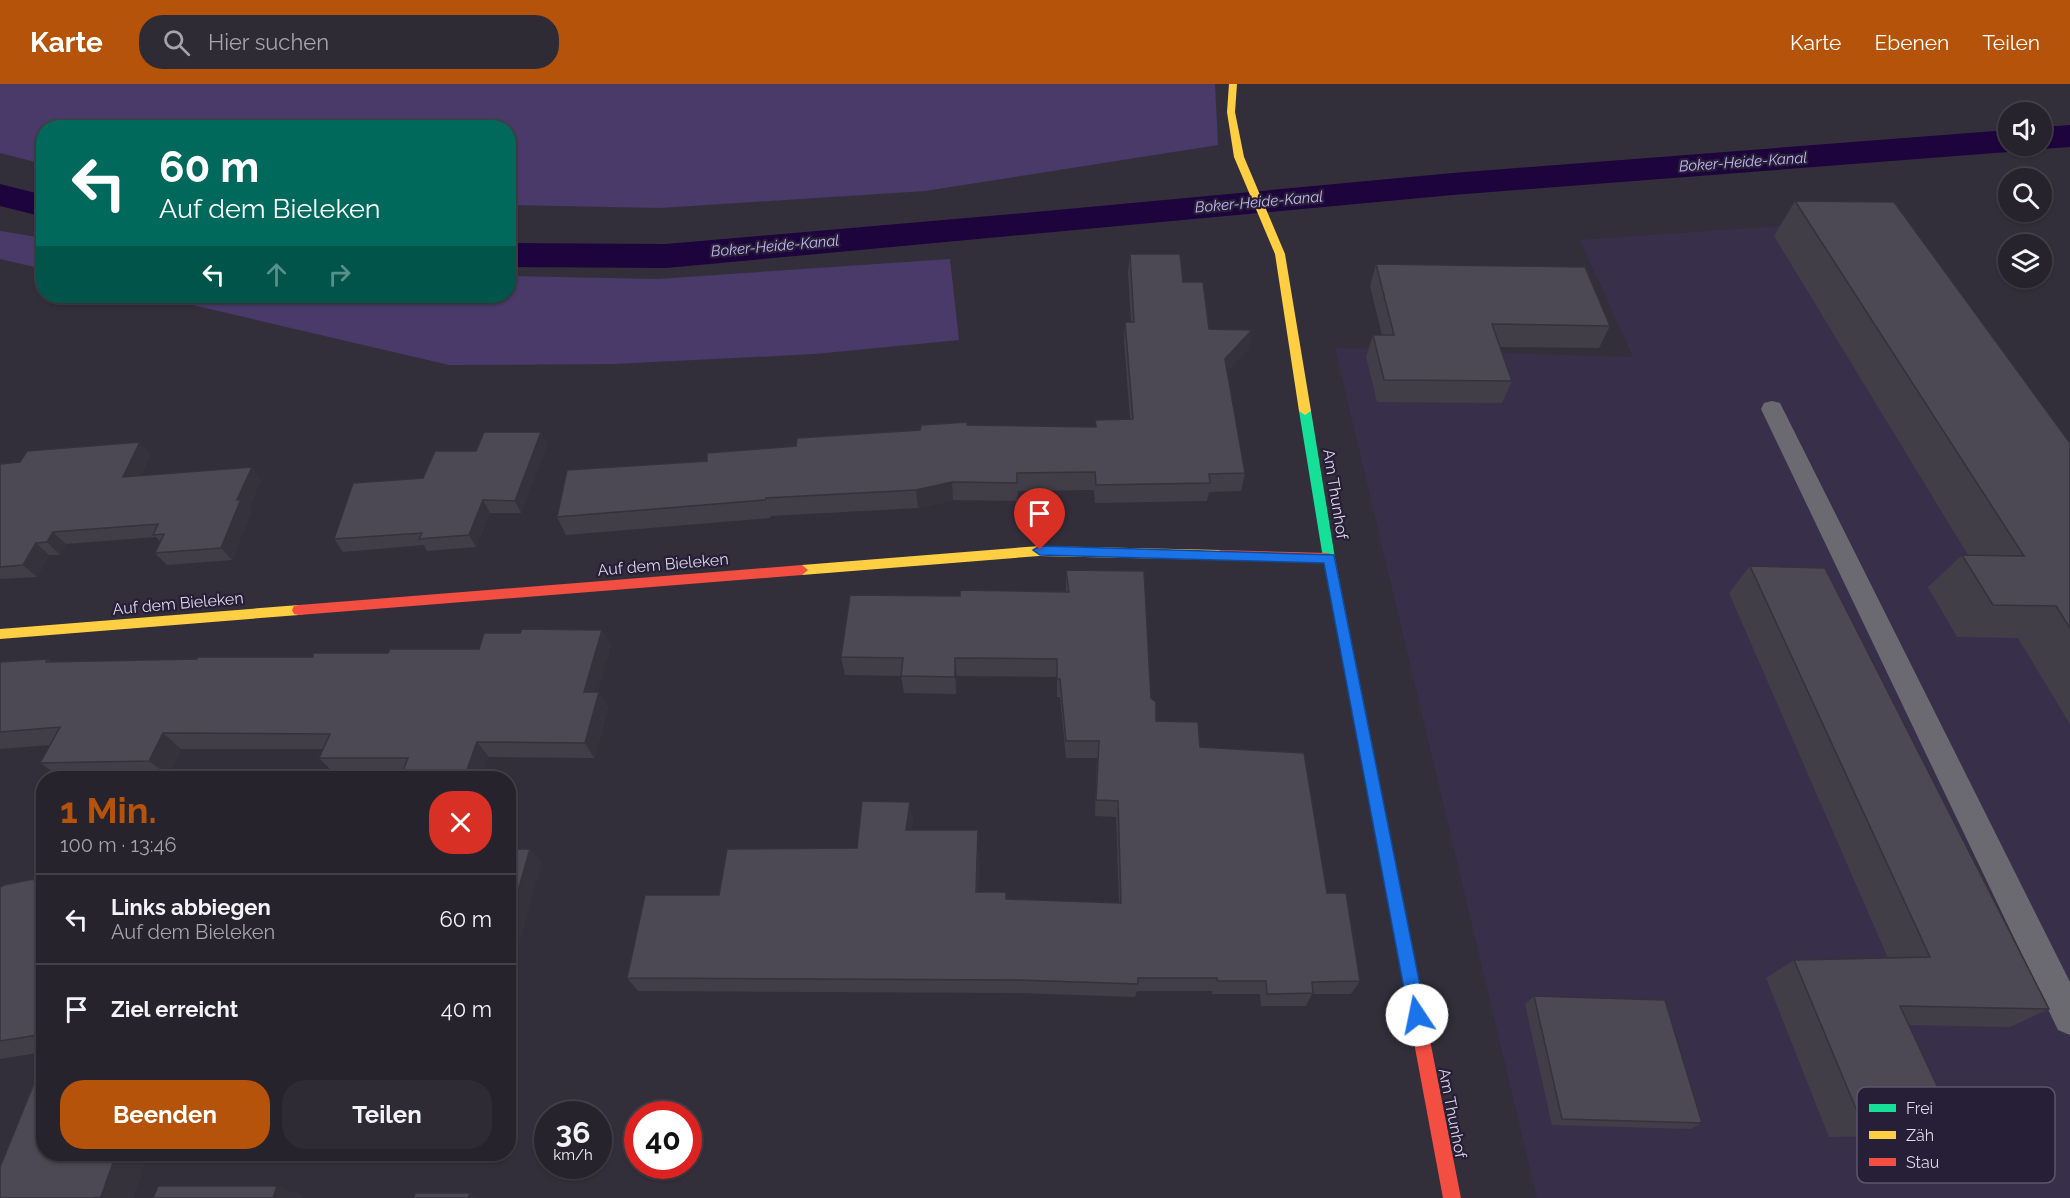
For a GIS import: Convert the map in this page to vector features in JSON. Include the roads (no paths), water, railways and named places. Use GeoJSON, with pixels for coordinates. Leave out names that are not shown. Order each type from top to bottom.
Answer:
{"type":"FeatureCollection","features":[{"type":"Feature","properties":{"kind":"street","name":"Am Thunhof"},"geometry":{"type":"LineString","coordinates":[[1233,84],[1231,112],[1239,157],[1277,245],[1329,558],[1452,1198]]}},
{"type":"Feature","properties":{"kind":"street","name":"Auf dem Bieleken"},"geometry":{"type":"LineString","coordinates":[[0,634],[1040,550],[1329,558]]}},
{"type":"Feature","properties":{"kind":"lane"},"geometry":{"type":"LineString","coordinates":[[1772,409],[2070,1018]]}},
{"type":"Feature","properties":{"kind":"waterway","name":"Boker-Heide-Kanal"},"geometry":{"type":"LineString","coordinates":[[2052,137],[2070,136]]}},
{"type":"Feature","properties":{"kind":"waterway","name":"Boker-Heide-Kanal"},"geometry":{"type":"LineString","coordinates":[[516,255],[666,256],[1453,184],[1998,142]]}},
{"type":"Feature","properties":{"kind":"waterway","name":"Boker-Heide-Kanal"},"geometry":{"type":"LineString","coordinates":[[0,195],[36,204]]}}]}
